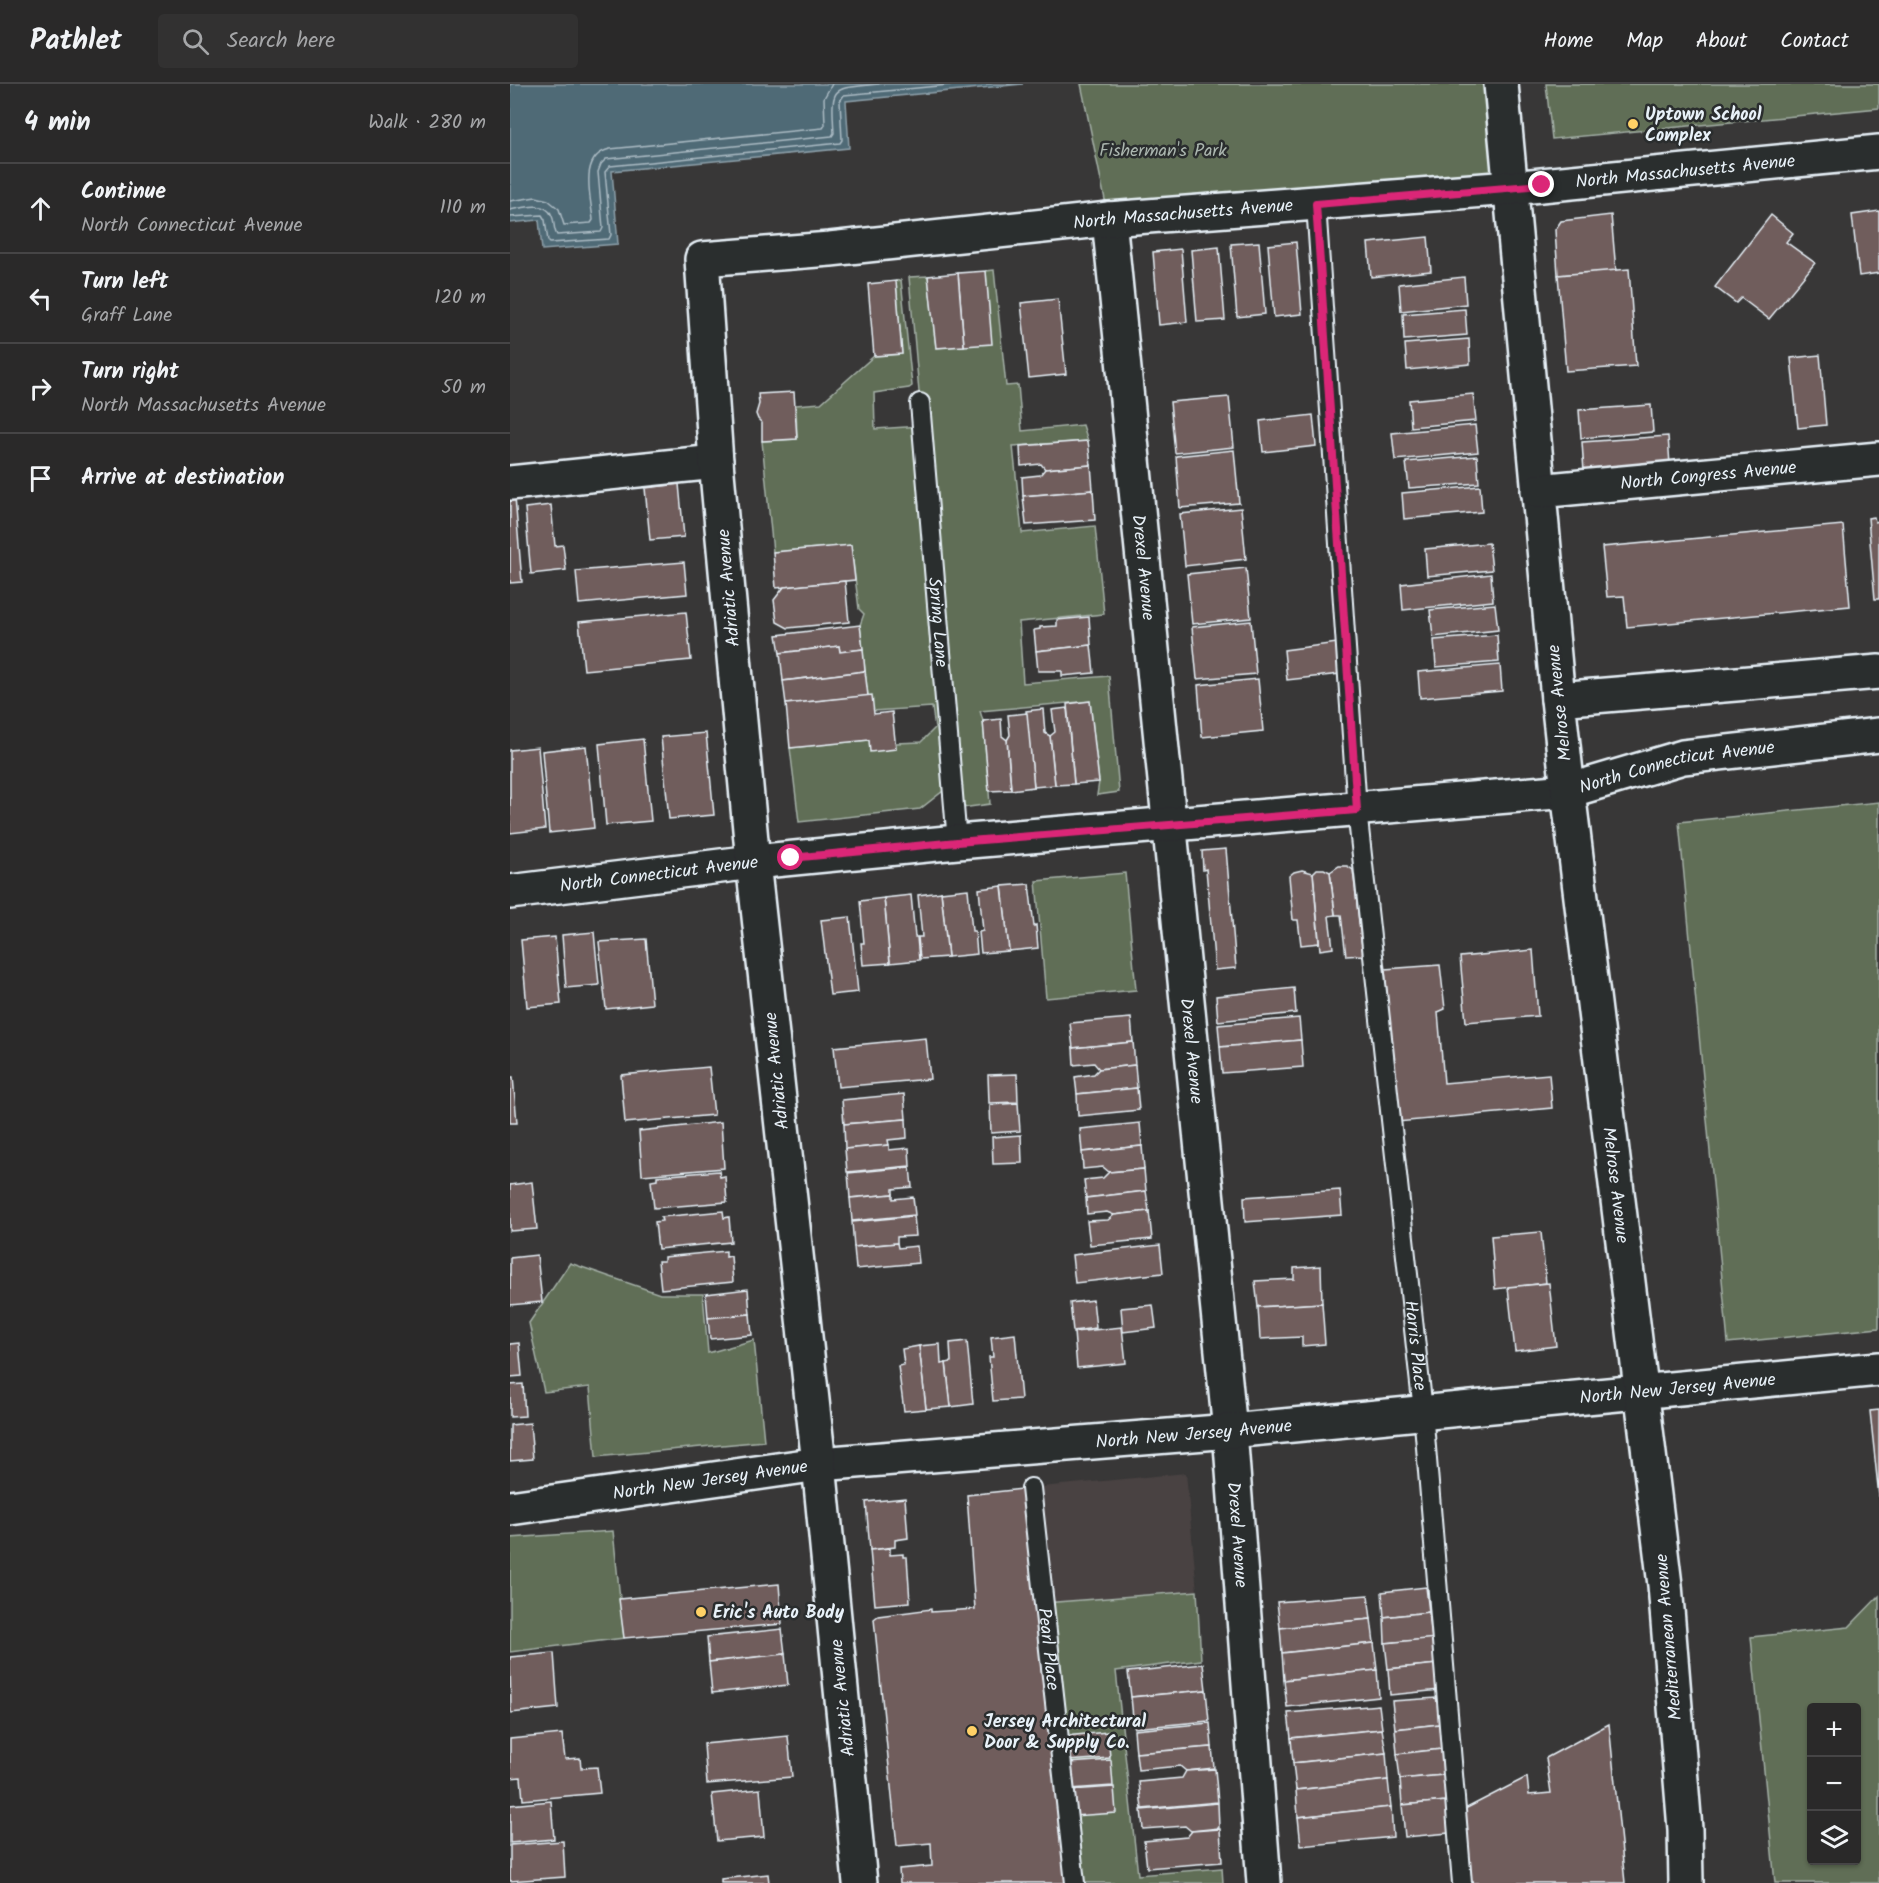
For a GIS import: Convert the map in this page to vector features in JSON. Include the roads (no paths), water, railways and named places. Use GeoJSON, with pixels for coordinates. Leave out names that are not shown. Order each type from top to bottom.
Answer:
{"type":"FeatureCollection","features":[{"type":"Feature","properties":{"kind":"street","name":"Melrose Avenue"},"geometry":{"type":"LineString","coordinates":[[1501,84],[1558,699],[1641,1391]]}},
{"type":"Feature","properties":{"kind":"street","name":"North Massachusetts Avenue"},"geometry":{"type":"LineString","coordinates":[[702,258],[830,249],[1109,219],[1510,188],[1879,152]]}},
{"type":"Feature","properties":{"kind":"street","name":"Drexel Avenue"},"geometry":{"type":"LineString","coordinates":[[1109,219],[1230,1431],[1264,1883]]}},
{"type":"Feature","properties":{"kind":"street","name":"Adriatic Avenue"},"geometry":{"type":"LineString","coordinates":[[702,258],[716,462],[753,862],[819,1464],[860,1883]]}},
{"type":"Feature","properties":{"kind":"street","name":"North Congress Avenue"},"geometry":{"type":"LineString","coordinates":[[1538,491],[1879,459]]}},
{"type":"Feature","properties":{"kind":"street"},"geometry":{"type":"LineString","coordinates":[[510,483],[716,462]]}},
{"type":"Feature","properties":{"kind":"street"},"geometry":{"type":"LineString","coordinates":[[1558,699],[1879,672]]}},
{"type":"Feature","properties":{"kind":"street","name":"North Connecticut Avenue"},"geometry":{"type":"LineString","coordinates":[[510,892],[753,862],[957,842],[1568,791],[1683,757],[1879,735]]}},
{"type":"Feature","properties":{"kind":"street","name":"North New Jersey Avenue"},"geometry":{"type":"LineString","coordinates":[[510,1508],[819,1464],[1230,1431],[1879,1369]]}},
{"type":"Feature","properties":{"kind":"street","name":"Mediterranean Avenue"},"geometry":{"type":"LineString","coordinates":[[1641,1391],[1665,1585],[1685,1829],[1686,1883]]}},
{"type":"Feature","properties":{"kind":"lane","name":"Harris Place"},"geometry":{"type":"LineString","coordinates":[[1316,204],[1357,810],[1423,1411],[1462,1883]]}},
{"type":"Feature","properties":{"kind":"lane","name":"Spring Lane"},"geometry":{"type":"LineString","coordinates":[[920,403],[957,842]]}},
{"type":"Feature","properties":{"kind":"lane","name":"Pearl Place"},"geometry":{"type":"LineString","coordinates":[[1031,1488],[1075,1883]]}},
{"type":"Feature","properties":{"kind":"water"},"geometry":{"type":"Polygon","coordinates":[[[510,84],[1023,84],[846,101],[849,148],[612,171],[618,244],[542,250],[539,220],[510,223],[510,84]]]}},
{"type":"Feature","properties":{"kind":"place","name":"Uptown School Complex"},"geometry":{"type":"Point","coordinates":[1633,124]}},
{"type":"Feature","properties":{"kind":"place","name":"Eric's Auto Body"},"geometry":{"type":"Point","coordinates":[701,1612]}},
{"type":"Feature","properties":{"kind":"place","name":"Jersey Architectural Door & Supply Co."},"geometry":{"type":"Point","coordinates":[972,1731]}},
{"type":"Feature","properties":{"kind":"park label","name":"Fisherman's Park"},"geometry":{"type":"Point","coordinates":[1163,150]}}]}
